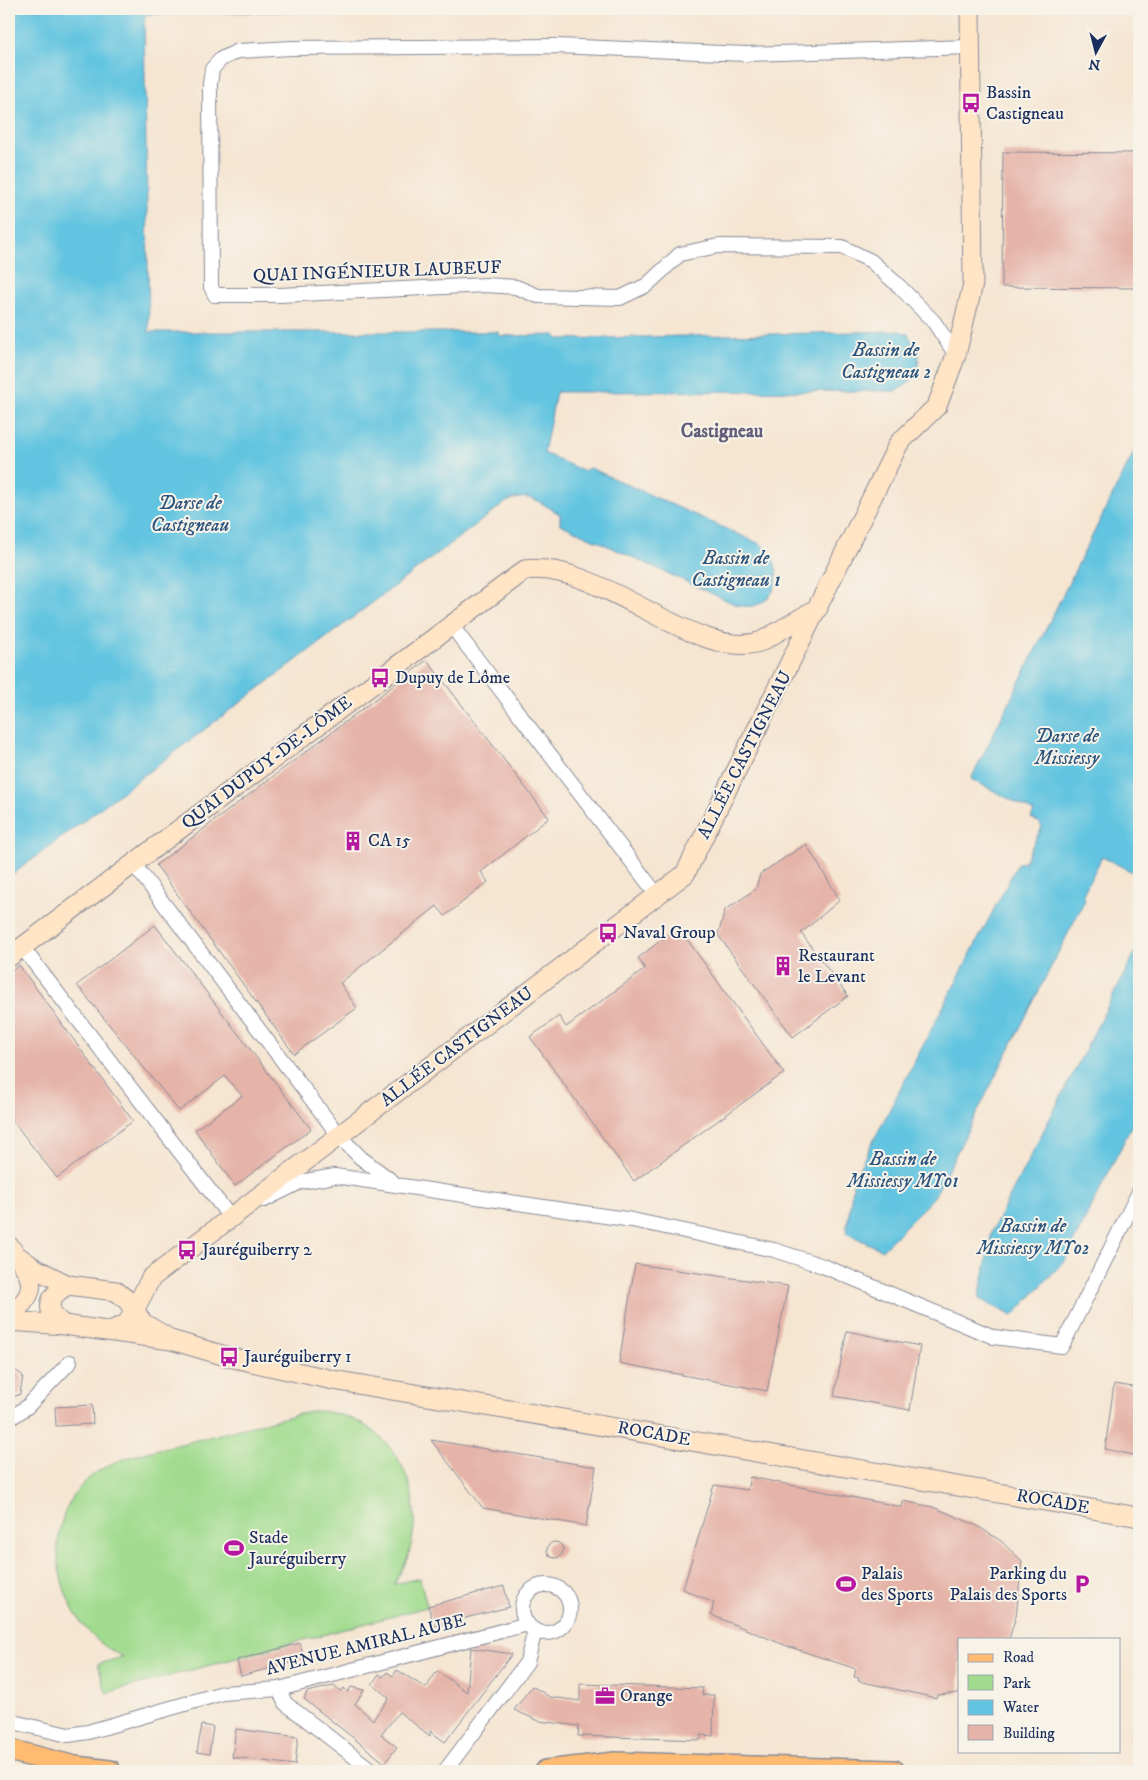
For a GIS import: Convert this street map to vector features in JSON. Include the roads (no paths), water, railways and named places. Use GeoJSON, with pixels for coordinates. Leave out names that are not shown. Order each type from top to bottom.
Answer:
{"type":"FeatureCollection","features":[{"type":"Feature","properties":{"kind":"main road"},"geometry":{"type":"LineString","coordinates":[[9,1750],[75,1767],[110,1771]]}},
{"type":"Feature","properties":{"kind":"main road"},"geometry":{"type":"LineString","coordinates":[[546,1771],[615,1763],[894,1771]]}},
{"type":"Feature","properties":{"kind":"street","name":"ALLÉE CASTIGNEAU"},"geometry":{"type":"LineString","coordinates":[[151,1278],[685,874],[899,443],[938,406],[956,355],[973,284],[970,9]]}},
{"type":"Feature","properties":{"kind":"street","name":"QUAI INGÉNIEUR LAUBEUF"},"geometry":{"type":"LineString","coordinates":[[956,355],[934,322],[900,287],[871,261],[842,247],[718,246],[680,254],[647,285],[620,298],[538,296],[516,287],[486,285],[280,295],[216,295],[211,287],[210,84],[212,69],[221,59],[238,51],[556,46],[746,54],[970,47]]}},
{"type":"Feature","properties":{"kind":"street","name":"QUAI DUPUY-DE-LÔME"},"geometry":{"type":"LineString","coordinates":[[15,952],[525,570],[548,569],[573,575],[696,633],[731,643],[754,644],[762,641],[818,608]]}},
{"type":"Feature","properties":{"kind":"street"},"geometry":{"type":"LineString","coordinates":[[451,625],[658,896]]}},
{"type":"Feature","properties":{"kind":"street"},"geometry":{"type":"LineString","coordinates":[[133,863],[339,1135],[361,1158],[396,1184]]}},
{"type":"Feature","properties":{"kind":"street"},"geometry":{"type":"LineString","coordinates":[[15,952],[230,1217],[300,1182],[335,1176],[632,1220],[774,1250],[823,1266],[994,1337],[1062,1346],[1139,1192]]}},
{"type":"Feature","properties":{"kind":"street"},"geometry":{"type":"LineString","coordinates":[[14,1251],[36,1269],[68,1285],[104,1288],[122,1295],[143,1323],[170,1340]]}},
{"type":"Feature","properties":{"kind":"street"},"geometry":{"type":"LineString","coordinates":[[9,1314],[22,1306],[31,1290],[31,1278],[14,1251]]}},
{"type":"Feature","properties":{"kind":"street"},"geometry":{"type":"LineString","coordinates":[[104,1288],[151,1278]]}},
{"type":"Feature","properties":{"kind":"street"},"geometry":{"type":"LineString","coordinates":[[110,1331],[127,1324],[151,1278]]}},
{"type":"Feature","properties":{"kind":"street"},"geometry":{"type":"LineString","coordinates":[[64,1325],[52,1314],[50,1305],[52,1298],[58,1291],[68,1285]]}},
{"type":"Feature","properties":{"kind":"street"},"geometry":{"type":"LineString","coordinates":[[9,1321],[64,1325],[170,1340]]}},
{"type":"Feature","properties":{"kind":"street","name":"ROCADE"},"geometry":{"type":"LineString","coordinates":[[170,1340],[229,1357],[333,1380],[1139,1517]]}},
{"type":"Feature","properties":{"kind":"street"},"geometry":{"type":"LineString","coordinates":[[9,1419],[26,1408],[70,1362]]}},
{"type":"Feature","properties":{"kind":"street","name":"AVENUE AMIRAL AUBE"},"geometry":{"type":"LineString","coordinates":[[9,1721],[68,1735],[88,1732],[223,1693],[279,1690],[531,1627],[527,1662],[445,1771]]}},
{"type":"Feature","properties":{"kind":"street"},"geometry":{"type":"LineString","coordinates":[[279,1690],[285,1703],[370,1769]]}},
{"type":"Feature","properties":{"kind":"water","name":"Darse de Castigneau"},"geometry":{"type":"Polygon","coordinates":[[[9,9],[452,9],[147,14],[144,18],[149,332],[498,332],[500,336],[555,335],[558,339],[899,331],[908,334],[919,352],[918,365],[914,376],[906,385],[894,391],[556,392],[544,453],[583,471],[590,468],[760,544],[770,553],[775,564],[777,576],[770,596],[761,603],[750,606],[737,605],[560,524],[560,514],[540,502],[529,498],[522,498],[506,502],[9,877],[9,9]]]}},
{"type":"Feature","properties":{"kind":"water","name":"Darse de Missiessy"},"geometry":{"type":"Polygon","coordinates":[[[1139,442],[1139,875],[1102,857],[1083,894],[1085,900],[934,1197],[882,1250],[846,1233],[854,1178],[1018,863],[1024,862],[1042,827],[1040,823],[1031,818],[1034,812],[971,779],[1139,442]]]}},
{"type":"Feature","properties":{"kind":"water","name":"Bassin de Missiessy MY02"},"geometry":{"type":"Polygon","coordinates":[[[1139,945],[1139,1111],[1065,1260],[1013,1316],[979,1299],[992,1231],[1139,945]]]}},
{"type":"Feature","properties":{"kind":"place","name":"Bassin Castigneau"},"geometry":{"type":"Point","coordinates":[971,103]}},
{"type":"Feature","properties":{"kind":"place","name":"Dupuy de Lôme"},"geometry":{"type":"Point","coordinates":[380,678]}},
{"type":"Feature","properties":{"kind":"place","name":"CA 15"},"geometry":{"type":"Point","coordinates":[353,841]}},
{"type":"Feature","properties":{"kind":"place","name":"Naval Group"},"geometry":{"type":"Point","coordinates":[608,933]}},
{"type":"Feature","properties":{"kind":"place","name":"Restaurant le Levant"},"geometry":{"type":"Point","coordinates":[783,966]}},
{"type":"Feature","properties":{"kind":"place","name":"Jauréguiberry 2"},"geometry":{"type":"Point","coordinates":[187,1250]}},
{"type":"Feature","properties":{"kind":"place","name":"Jauréguiberry 1"},"geometry":{"type":"Point","coordinates":[229,1357]}},
{"type":"Feature","properties":{"kind":"place","name":"Stade Jauréguiberry"},"geometry":{"type":"Point","coordinates":[234,1548]}},
{"type":"Feature","properties":{"kind":"place","name":"Palais des Sports"},"geometry":{"type":"Point","coordinates":[846,1584]}},
{"type":"Feature","properties":{"kind":"place","name":"Parking du Palais des Sports"},"geometry":{"type":"Point","coordinates":[1082,1584]}},
{"type":"Feature","properties":{"kind":"place","name":"Orange"},"geometry":{"type":"Point","coordinates":[605,1696]}},
{"type":"Feature","properties":{"kind":"district","name":"Castigneau"},"geometry":{"type":"Point","coordinates":[722,431]}},
{"type":"Feature","properties":{"kind":"water label","name":"Bassin de Castigneau 2"},"geometry":{"type":"Point","coordinates":[886,361]}},
{"type":"Feature","properties":{"kind":"water label","name":"Bassin de Castigneau 1"},"geometry":{"type":"Point","coordinates":[736,569]}},
{"type":"Feature","properties":{"kind":"water label","name":"Bassin de Missiessy MY01"},"geometry":{"type":"Point","coordinates":[903,1170]}}]}
